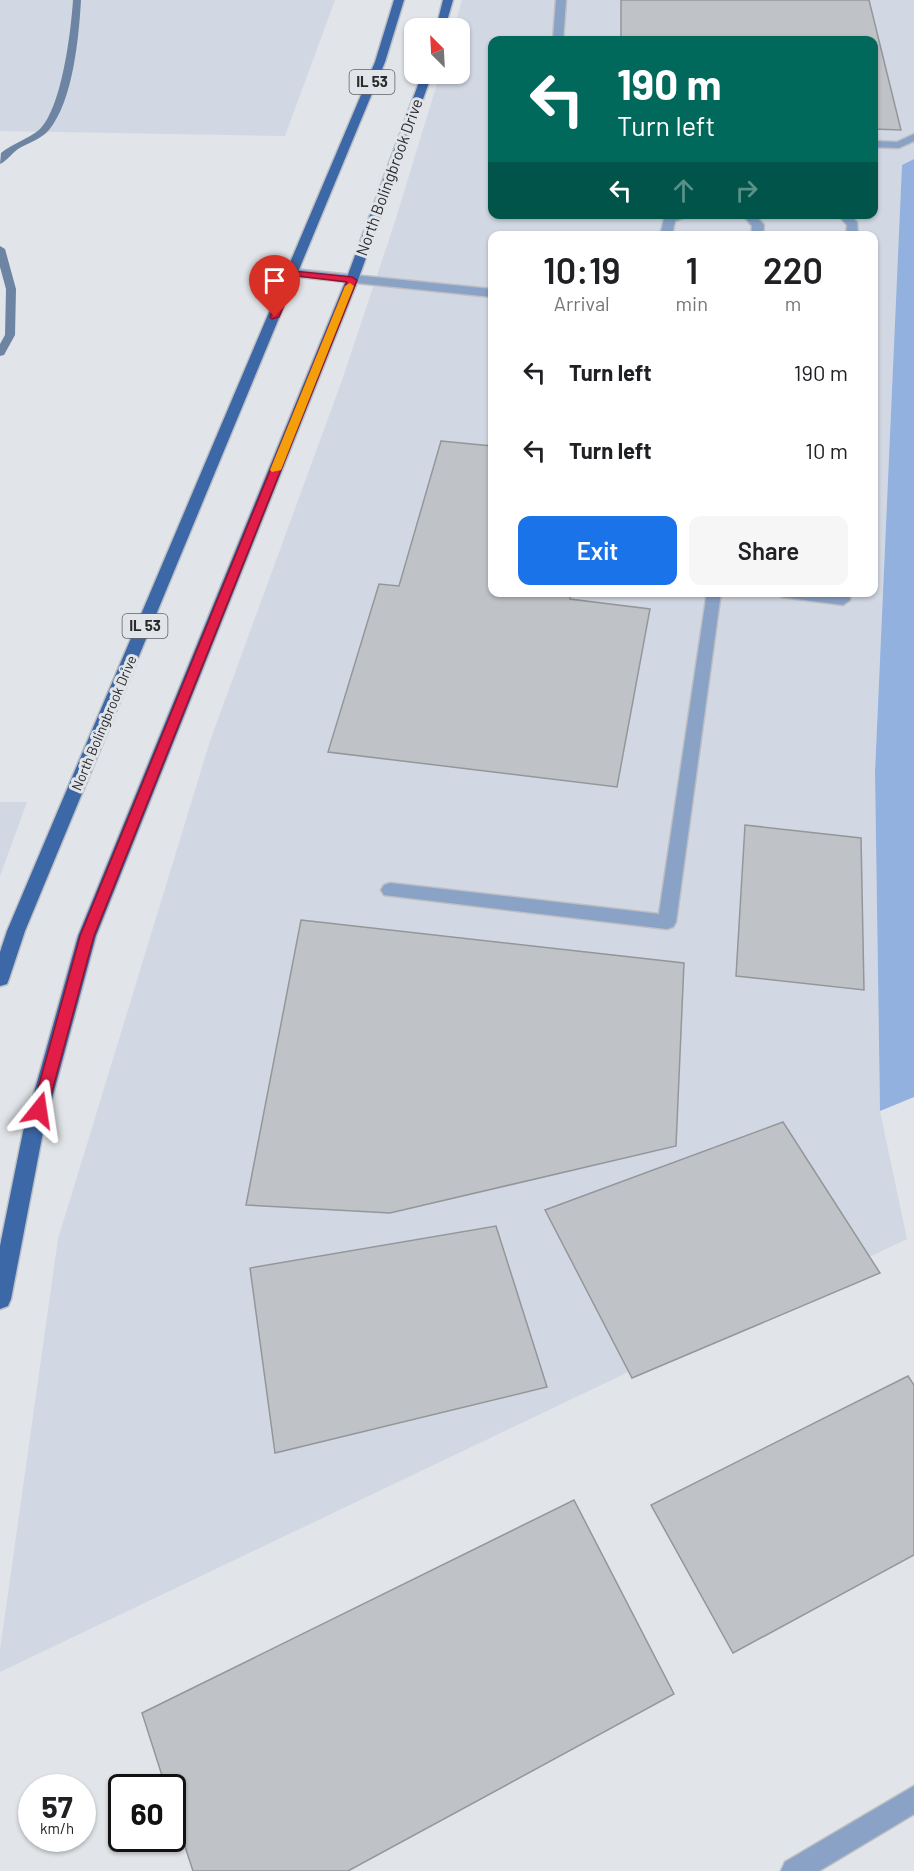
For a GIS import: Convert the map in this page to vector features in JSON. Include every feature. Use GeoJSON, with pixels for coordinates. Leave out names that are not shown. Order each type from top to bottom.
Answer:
{"type":"FeatureCollection","features":[{"type":"Feature","properties":{"kind":"main road","name":"North Bolingbrook Drive"},"geometry":{"type":"LineString","coordinates":[[0,979],[16,931],[380,62],[399,0]]}},
{"type":"Feature","properties":{"kind":"main road"},"geometry":{"type":"LineString","coordinates":[[443,18],[448,0]]}},
{"type":"Feature","properties":{"kind":"main road","name":"North Bolingbrook Drive"},"geometry":{"type":"LineString","coordinates":[[0,1299],[33,1132],[87,936],[352,280],[423,84]]}},
{"type":"Feature","properties":{"kind":"street"},"geometry":{"type":"LineString","coordinates":[[558,36],[561,0]]}},
{"type":"Feature","properties":{"kind":"street"},"geometry":{"type":"LineString","coordinates":[[878,144],[899,145],[914,137]]}},
{"type":"Feature","properties":{"kind":"street"},"geometry":{"type":"LineString","coordinates":[[293,273],[488,293]]}},
{"type":"Feature","properties":{"kind":"street"},"geometry":{"type":"LineString","coordinates":[[390,890],[667,922],[713,597]]}},
{"type":"Feature","properties":{"kind":"street"},"geometry":{"type":"LineString","coordinates":[[820,597],[843,600],[843,597]]}},
{"type":"Feature","properties":{"kind":"street"},"geometry":{"type":"LineString","coordinates":[[794,1871],[914,1799]]}},
{"type":"Feature","properties":{"kind":"shaded area"},"geometry":{"type":"Polygon","coordinates":[[[0,0],[335,0],[285,136],[0,131],[0,0]]]}},
{"type":"Feature","properties":{"kind":"shaded area"},"geometry":{"type":"Polygon","coordinates":[[[462,0],[914,0],[914,159],[902,165],[875,772],[880,1111],[907,1239],[0,1672],[0,1650],[58,1239],[210,741],[341,383],[393,228],[437,84],[470,84],[470,18],[457,18],[462,0]]]}},
{"type":"Feature","properties":{"kind":"shaded area"},"geometry":{"type":"Polygon","coordinates":[[[914,159],[914,1097],[880,1111],[875,772],[902,165],[914,159]]]}},
{"type":"Feature","properties":{"kind":"shaded area"},"geometry":{"type":"Polygon","coordinates":[[[0,802],[27,802],[0,876],[0,802]]]}},
{"type":"Feature","properties":{"kind":"building"},"geometry":{"type":"Polygon","coordinates":[[[621,0],[869,0],[878,36],[621,36],[621,0]]]}},
{"type":"Feature","properties":{"kind":"building"},"geometry":{"type":"Polygon","coordinates":[[[878,37],[901,130],[878,129],[878,37]]]}},
{"type":"Feature","properties":{"kind":"building"},"geometry":{"type":"Polygon","coordinates":[[[441,441],[488,446],[488,597],[570,597],[570,599],[650,609],[617,787],[328,752],[379,584],[399,586],[441,441]]]}},
{"type":"Feature","properties":{"kind":"building"},"geometry":{"type":"Polygon","coordinates":[[[745,825],[861,838],[864,990],[736,976],[745,825]]]}},
{"type":"Feature","properties":{"kind":"building"},"geometry":{"type":"Polygon","coordinates":[[[301,920],[684,963],[676,1146],[390,1213],[246,1205],[301,920]]]}},
{"type":"Feature","properties":{"kind":"building"},"geometry":{"type":"Polygon","coordinates":[[[783,1122],[880,1273],[632,1378],[545,1210],[783,1122]]]}},
{"type":"Feature","properties":{"kind":"building"},"geometry":{"type":"Polygon","coordinates":[[[496,1226],[547,1387],[275,1453],[250,1268],[496,1226]]]}},
{"type":"Feature","properties":{"kind":"building"},"geometry":{"type":"Polygon","coordinates":[[[908,1376],[914,1385],[914,1555],[733,1653],[651,1505],[908,1376]]]}},
{"type":"Feature","properties":{"kind":"building"},"geometry":{"type":"Polygon","coordinates":[[[574,1500],[674,1694],[348,1871],[193,1871],[186,1850],[186,1774],[162,1774],[142,1713],[574,1500]]]}},
{"type":"Feature","properties":{"kind":"waterway"},"geometry":{"type":"LineString","coordinates":[[0,161],[10,151],[45,129],[52,119],[68,68],[75,29],[77,0]]}},
{"type":"Feature","properties":{"kind":"waterway"},"geometry":{"type":"LineString","coordinates":[[0,249],[11,289],[10,335],[0,353]]}},
{"type":"Feature","properties":{"kind":"slow traffic"},"geometry":{"type":"LineString","coordinates":[[275,470],[350,286]]}},
{"type":"Feature","properties":{"kind":"route"},"geometry":{"type":"LineString","coordinates":[[39,1110],[87,936],[352,280],[293,273],[275,317]]}}]}
